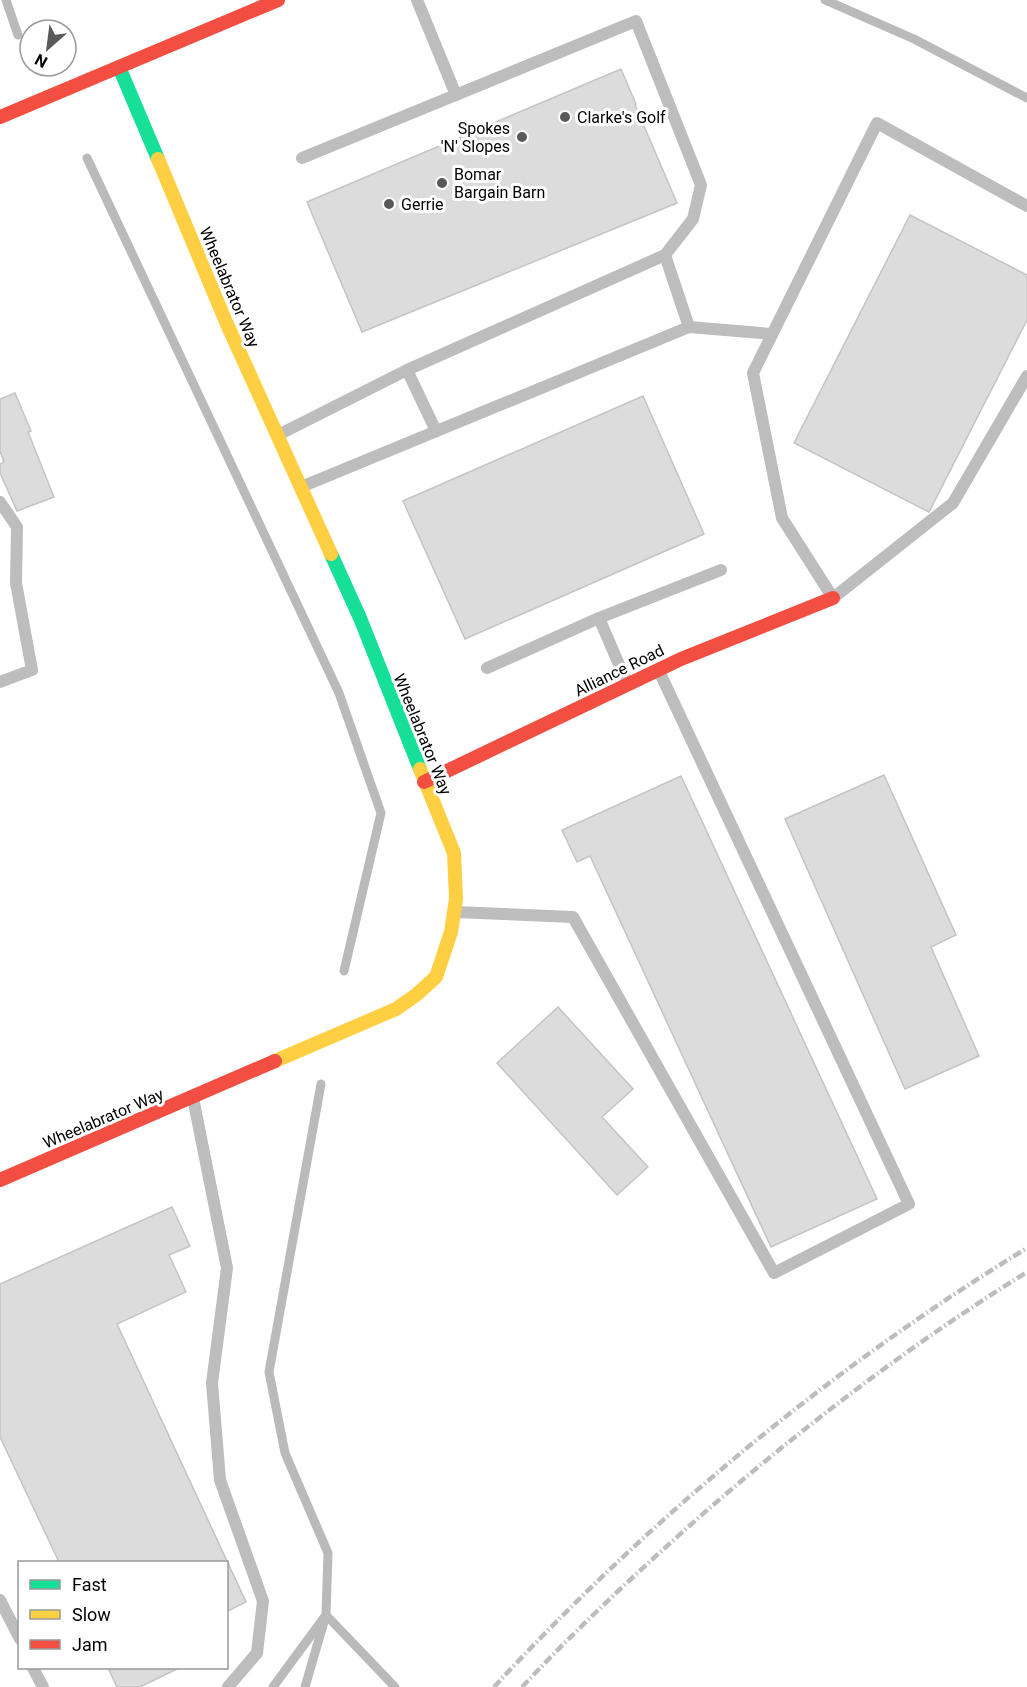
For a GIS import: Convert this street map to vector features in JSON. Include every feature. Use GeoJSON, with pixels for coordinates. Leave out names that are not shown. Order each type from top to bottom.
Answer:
{"type":"FeatureCollection","features":[{"type":"Feature","properties":{"kind":"street"},"geometry":{"type":"LineString","coordinates":[[0,117],[278,0]]}},
{"type":"Feature","properties":{"kind":"street","name":"Wheelabrator Way"},"geometry":{"type":"LineString","coordinates":[[0,1180],[396,1009],[436,977],[451,932],[456,899],[454,853],[360,618],[226,322],[119,68]]}},
{"type":"Feature","properties":{"kind":"street","name":"Alliance Road"},"geometry":{"type":"LineString","coordinates":[[424,782],[658,670],[832,598]]}},
{"type":"Feature","properties":{"kind":"lane"},"geometry":{"type":"LineString","coordinates":[[417,0],[456,95]]}},
{"type":"Feature","properties":{"kind":"lane"},"geometry":{"type":"LineString","coordinates":[[277,435],[407,370],[665,255],[693,219],[701,185],[636,21],[302,158]]}},
{"type":"Feature","properties":{"kind":"lane"},"geometry":{"type":"LineString","coordinates":[[1027,206],[877,123],[753,373],[782,518],[832,598],[952,503],[1027,376]]}},
{"type":"Feature","properties":{"kind":"lane"},"geometry":{"type":"LineString","coordinates":[[665,255],[689,327]]}},
{"type":"Feature","properties":{"kind":"lane"},"geometry":{"type":"LineString","coordinates":[[301,487],[689,327],[772,334]]}},
{"type":"Feature","properties":{"kind":"lane"},"geometry":{"type":"LineString","coordinates":[[407,370],[436,431]]}},
{"type":"Feature","properties":{"kind":"lane"},"geometry":{"type":"LineString","coordinates":[[0,502],[16,527],[16,583],[32,670],[0,682]]}},
{"type":"Feature","properties":{"kind":"lane"},"geometry":{"type":"LineString","coordinates":[[487,668],[599,618],[721,570]]}},
{"type":"Feature","properties":{"kind":"lane"},"geometry":{"type":"LineString","coordinates":[[599,618],[628,684]]}},
{"type":"Feature","properties":{"kind":"lane"},"geometry":{"type":"LineString","coordinates":[[454,912],[573,917],[774,1274],[909,1204],[658,670]]}},
{"type":"Feature","properties":{"kind":"lane"},"geometry":{"type":"LineString","coordinates":[[193,1097],[227,1268],[212,1383],[220,1480],[263,1601],[257,1653],[228,1687]]}},
{"type":"Feature","properties":{"kind":"lane"},"geometry":{"type":"LineString","coordinates":[[0,1600],[18,1636]]}},
{"type":"Feature","properties":{"kind":"lane"},"geometry":{"type":"LineString","coordinates":[[34,1669],[43,1687]]}},
{"type":"Feature","properties":{"kind":"building"},"geometry":{"type":"Polygon","coordinates":[[[621,69],[677,203],[362,332],[307,202],[621,69]]]}},
{"type":"Feature","properties":{"kind":"building"},"geometry":{"type":"Polygon","coordinates":[[[910,215],[1027,275],[1027,320],[929,512],[794,443],[910,215]]]}},
{"type":"Feature","properties":{"kind":"building"},"geometry":{"type":"Polygon","coordinates":[[[15,393],[54,497],[17,511],[0,473],[0,464],[4,462],[0,451],[0,399],[15,393]]]}},
{"type":"Feature","properties":{"kind":"building"},"geometry":{"type":"Polygon","coordinates":[[[643,396],[704,534],[465,639],[403,501],[643,396]]]}},
{"type":"Feature","properties":{"kind":"building"},"geometry":{"type":"Polygon","coordinates":[[[884,775],[956,935],[931,947],[979,1056],[905,1089],[785,819],[884,775]]]}},
{"type":"Feature","properties":{"kind":"building"},"geometry":{"type":"Polygon","coordinates":[[[681,776],[877,1199],[771,1247],[590,856],[577,862],[562,830],[681,776]]]}},
{"type":"Feature","properties":{"kind":"building"},"geometry":{"type":"Polygon","coordinates":[[[558,1007],[633,1089],[602,1117],[648,1167],[617,1195],[497,1063],[558,1007]]]}},
{"type":"Feature","properties":{"kind":"building"},"geometry":{"type":"Polygon","coordinates":[[[172,1207],[190,1246],[169,1255],[186,1292],[117,1324],[227,1561],[59,1561],[0,1437],[0,1284],[172,1207]]]}},
{"type":"Feature","properties":{"kind":"building"},"geometry":{"type":"Polygon","coordinates":[[[228,1563],[246,1602],[228,1611],[228,1563]]]}},
{"type":"Feature","properties":{"kind":"building"},"geometry":{"type":"Polygon","coordinates":[[[108,1669],[177,1669],[140,1687],[117,1687],[108,1669]]]}},
{"type":"Feature","properties":{"kind":"waterway"},"geometry":{"type":"LineString","coordinates":[[6,0],[18,35]]}},
{"type":"Feature","properties":{"kind":"waterway"},"geometry":{"type":"LineString","coordinates":[[825,0],[914,39],[1027,98]]}},
{"type":"Feature","properties":{"kind":"waterway"},"geometry":{"type":"LineString","coordinates":[[87,158],[339,693],[381,813],[344,971]]}},
{"type":"Feature","properties":{"kind":"waterway"},"geometry":{"type":"LineString","coordinates":[[273,1687],[326,1615],[328,1553],[285,1453],[269,1372],[321,1084]]}},
{"type":"Feature","properties":{"kind":"waterway"},"geometry":{"type":"LineString","coordinates":[[305,1687],[326,1615],[395,1687]]}},
{"type":"Feature","properties":{"kind":"railway"},"geometry":{"type":"LineString","coordinates":[[494,1687],[616,1564],[745,1449],[883,1343],[954,1294],[1027,1248]]}},
{"type":"Feature","properties":{"kind":"railway"},"geometry":{"type":"LineString","coordinates":[[522,1687],[615,1594],[750,1473],[866,1382],[1027,1272]]}},
{"type":"Feature","properties":{"kind":"traffic: fast"},"geometry":{"type":"LineString","coordinates":[[119,67],[158,159]]}},
{"type":"Feature","properties":{"kind":"traffic: fast"},"geometry":{"type":"LineString","coordinates":[[331,554],[360,618],[420,769]]}},
{"type":"Feature","properties":{"kind":"traffic: slow"},"geometry":{"type":"LineString","coordinates":[[158,159],[226,322],[331,554]]}},
{"type":"Feature","properties":{"kind":"traffic: slow"},"geometry":{"type":"LineString","coordinates":[[275,1061],[396,1009],[436,977],[451,932],[456,899],[454,853],[420,769]]}},
{"type":"Feature","properties":{"kind":"traffic: jam"},"geometry":{"type":"LineString","coordinates":[[0,117],[278,0]]}},
{"type":"Feature","properties":{"kind":"traffic: jam"},"geometry":{"type":"LineString","coordinates":[[424,782],[681,659],[833,598]]}},
{"type":"Feature","properties":{"kind":"traffic: jam"},"geometry":{"type":"LineString","coordinates":[[0,1180],[275,1061]]}},
{"type":"Feature","properties":{"kind":"place","name":"Clarke's Golf"},"geometry":{"type":"Point","coordinates":[565,117]}},
{"type":"Feature","properties":{"kind":"place","name":"Spokes 'N' Slopes"},"geometry":{"type":"Point","coordinates":[522,137]}},
{"type":"Feature","properties":{"kind":"place","name":"Bomar Bargain Barn"},"geometry":{"type":"Point","coordinates":[442,183]}},
{"type":"Feature","properties":{"kind":"place","name":"Gerrie"},"geometry":{"type":"Point","coordinates":[389,204]}}]}
